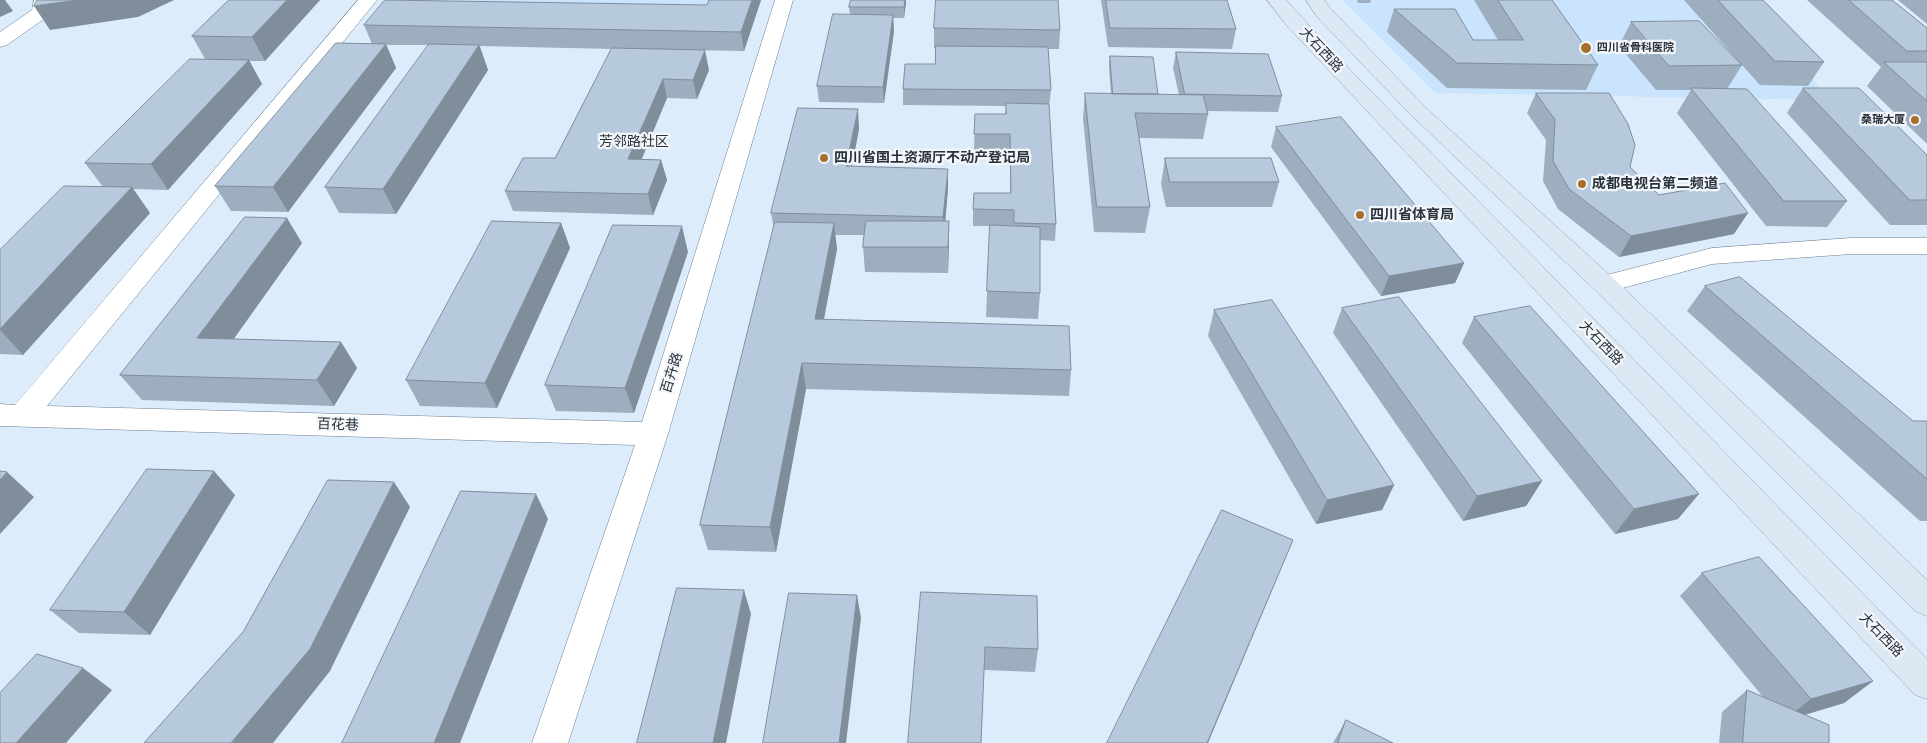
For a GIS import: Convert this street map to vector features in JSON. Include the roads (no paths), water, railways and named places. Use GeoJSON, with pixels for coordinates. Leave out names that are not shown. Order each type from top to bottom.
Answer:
{"type":"FeatureCollection","features":[{"type":"Feature","properties":{"kind":"main road","name":"大石西路"},"geometry":{"type":"LineString","coordinates":[[1276,0],[1294,22],[1927,683]]}},
{"type":"Feature","properties":{"kind":"main road","name":"大石西路"},"geometry":{"type":"LineString","coordinates":[[1314,0],[1324,13],[1418,111],[1604,284],[1927,601]]}},
{"type":"Feature","properties":{"kind":"street"},"geometry":{"type":"LineString","coordinates":[[0,41],[41,12],[43,0]]}},
{"type":"Feature","properties":{"kind":"street","name":"百花巷"},"geometry":{"type":"LineString","coordinates":[[11,415],[368,0]]}},
{"type":"Feature","properties":{"kind":"street","name":"百卉路"},"geometry":{"type":"LineString","coordinates":[[550,743],[653,434],[784,0]]}},
{"type":"Feature","properties":{"kind":"street"},"geometry":{"type":"LineString","coordinates":[[1604,284],[1712,256],[1851,246],[1927,246]]}},
{"type":"Feature","properties":{"kind":"street","name":"百花巷"},"geometry":{"type":"LineString","coordinates":[[11,415],[653,434]]}},
{"type":"Feature","properties":{"kind":"place","name":"四川省骨科医院"},"geometry":{"type":"Point","coordinates":[1586,48]}},
{"type":"Feature","properties":{"kind":"place","name":"桑瑞大厦"},"geometry":{"type":"Point","coordinates":[1915,120]}},
{"type":"Feature","properties":{"kind":"place","name":"四川省国土资源厅不动产登记局"},"geometry":{"type":"Point","coordinates":[824,158]}},
{"type":"Feature","properties":{"kind":"place","name":"成都电视台第二频道"},"geometry":{"type":"Point","coordinates":[1582,184]}},
{"type":"Feature","properties":{"kind":"place","name":"四川省体育局"},"geometry":{"type":"Point","coordinates":[1360,215]}},
{"type":"Feature","properties":{"kind":"district","name":"芳邻路社区"},"geometry":{"type":"Point","coordinates":[634,142]}}]}
